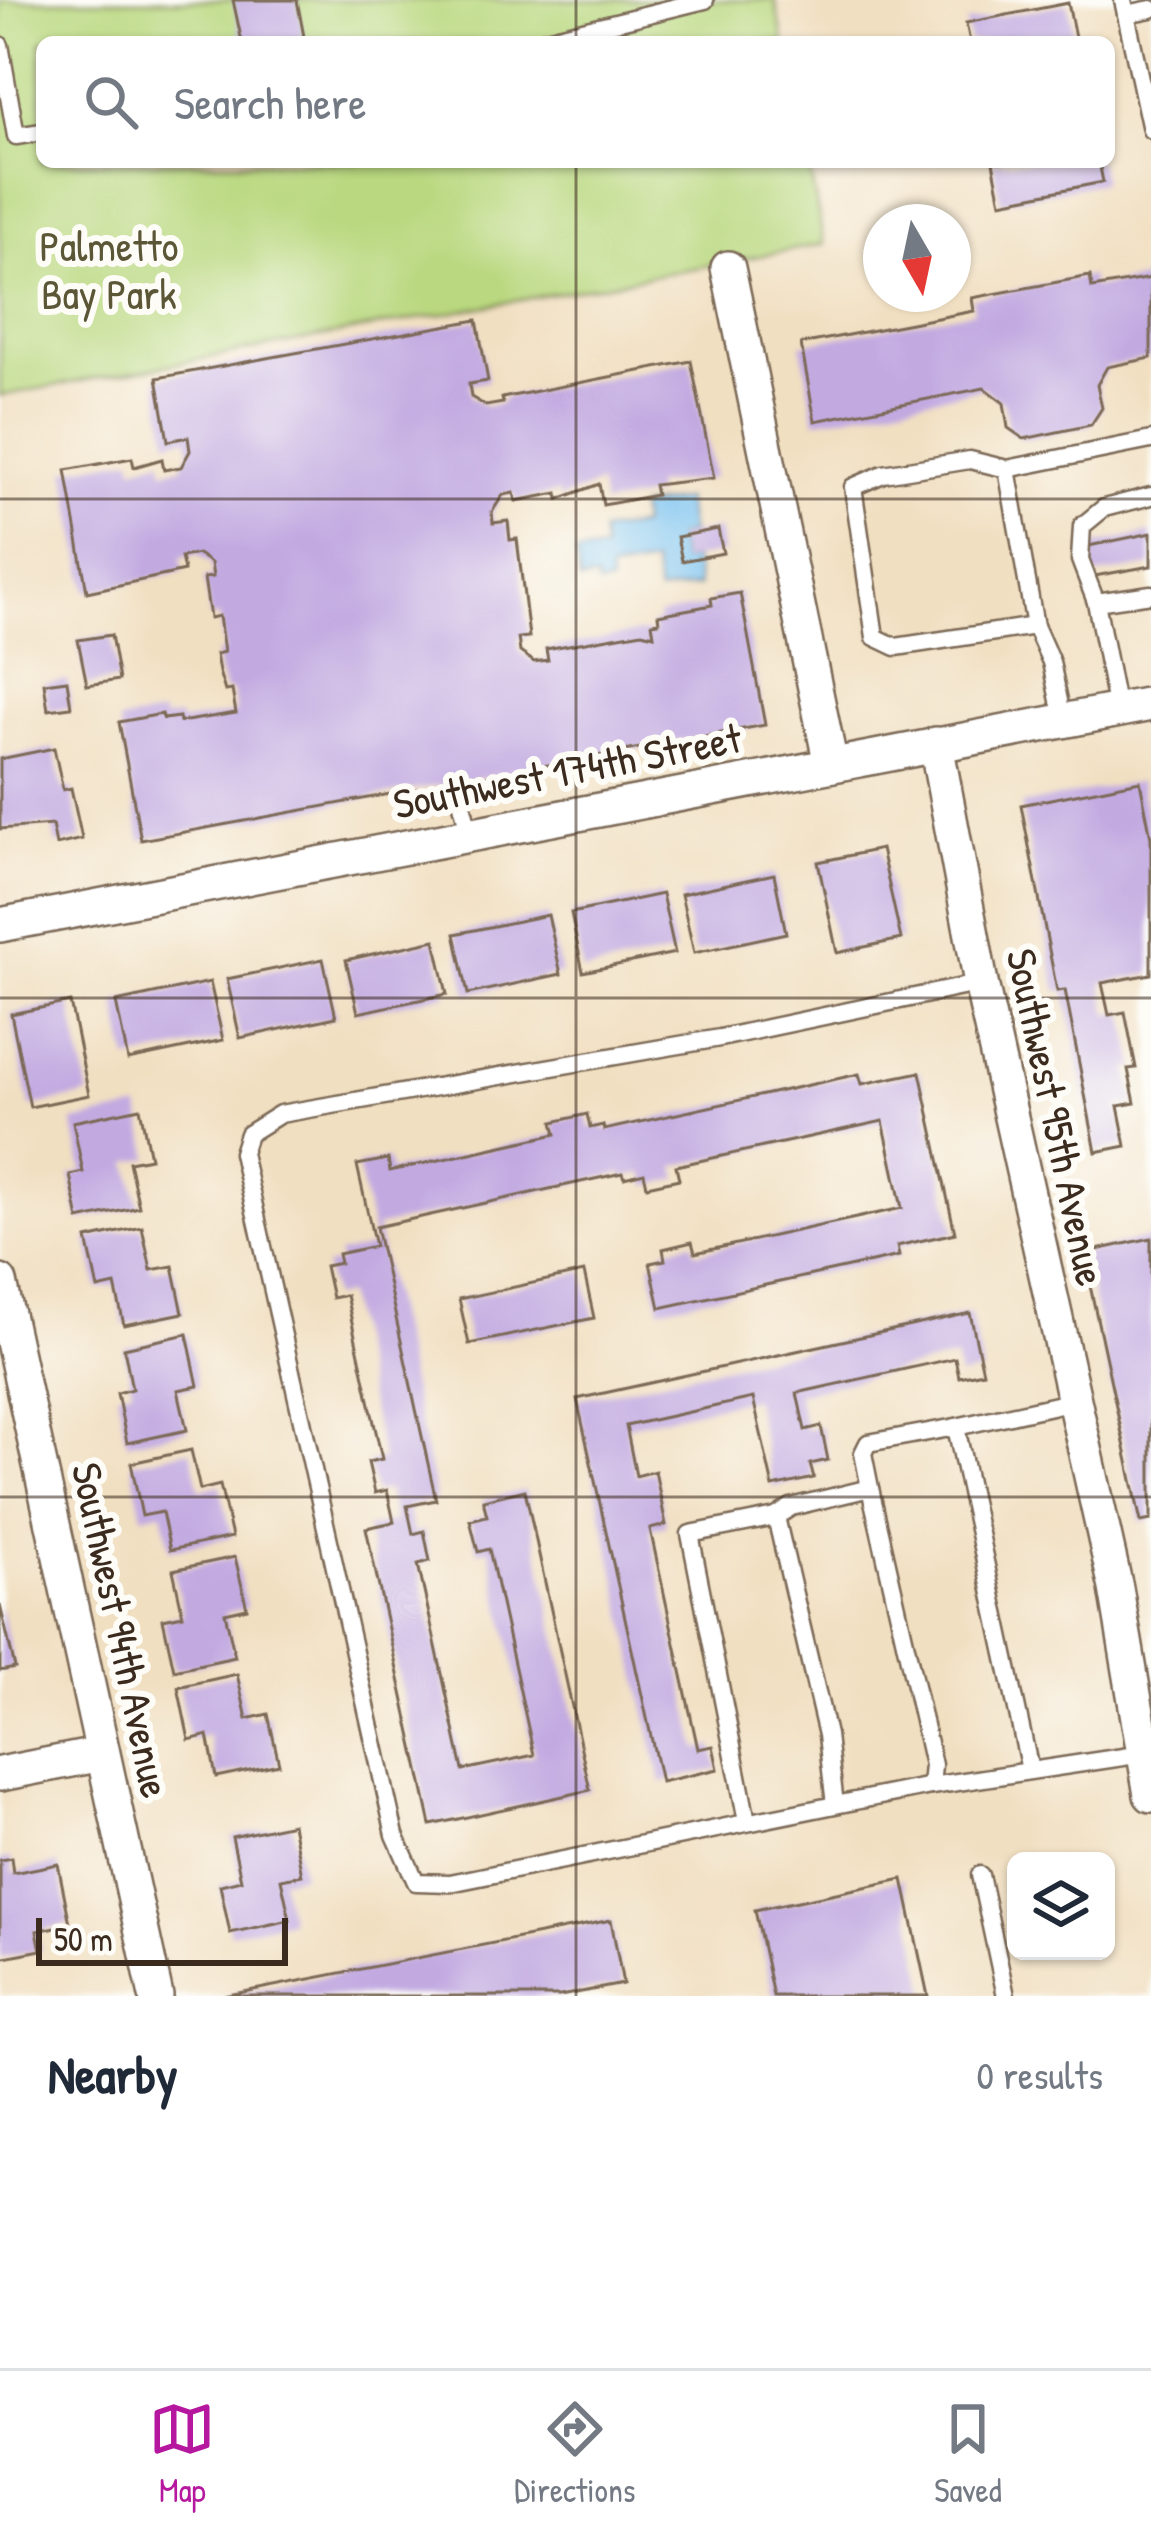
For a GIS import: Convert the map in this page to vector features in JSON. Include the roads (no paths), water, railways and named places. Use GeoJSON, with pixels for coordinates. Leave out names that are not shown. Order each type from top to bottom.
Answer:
{"type":"FeatureCollection","features":[{"type":"Feature","properties":{"kind":"street"},"geometry":{"type":"LineString","coordinates":[[728,268],[831,765]]}},
{"type":"Feature","properties":{"kind":"street","name":"Southwest 174th Street"},"geometry":{"type":"LineString","coordinates":[[0,925],[1151,704]]}},
{"type":"Feature","properties":{"kind":"street","name":"Southwest 95th Avenue"},"geometry":{"type":"LineString","coordinates":[[936,744],[981,983],[1127,1649],[1151,1795]]}},
{"type":"Feature","properties":{"kind":"street","name":"Southwest 94th Avenue"},"geometry":{"type":"LineString","coordinates":[[0,1282],[7,1349],[156,1996]]}},
{"type":"Feature","properties":{"kind":"street","name":"Southwest 95th Avenue"},"geometry":{"type":"LineString","coordinates":[[1127,1649],[1151,1690]]}},
{"type":"Feature","properties":{"kind":"street"},"geometry":{"type":"LineString","coordinates":[[0,1774],[102,1754]]}},
{"type":"Feature","properties":{"kind":"lane"},"geometry":{"type":"LineString","coordinates":[[558,36],[705,0]]}},
{"type":"Feature","properties":{"kind":"lane"},"geometry":{"type":"LineString","coordinates":[[1151,9],[1125,7],[1151,130]]}},
{"type":"Feature","properties":{"kind":"lane"},"geometry":{"type":"LineString","coordinates":[[0,45],[16,136],[36,133]]}},
{"type":"Feature","properties":{"kind":"lane"},"geometry":{"type":"LineString","coordinates":[[1035,626],[896,647],[875,637],[853,487],[883,474],[970,460],[1007,469],[1151,440]]}},
{"type":"Feature","properties":{"kind":"lane"},"geometry":{"type":"LineString","coordinates":[[1007,469],[1035,626],[1051,662],[1063,720]]}},
{"type":"Feature","properties":{"kind":"lane"},"geometry":{"type":"LineString","coordinates":[[1117,710],[1096,602],[1080,560],[1082,526],[1104,508],[1151,496]]}},
{"type":"Feature","properties":{"kind":"lane"},"geometry":{"type":"LineString","coordinates":[[1096,602],[1151,593]]}},
{"type":"Feature","properties":{"kind":"lane"},"geometry":{"type":"LineString","coordinates":[[456,782],[470,834]]}},
{"type":"Feature","properties":{"kind":"lane"},"geometry":{"type":"LineString","coordinates":[[981,983],[720,1038],[280,1114],[248,1134],[242,1153],[395,1835],[416,1882],[449,1883],[931,1786],[1143,1754]]}},
{"type":"Feature","properties":{"kind":"lane"},"geometry":{"type":"LineString","coordinates":[[931,1786],[934,1765],[862,1453],[868,1443],[1074,1401]]}},
{"type":"Feature","properties":{"kind":"lane"},"geometry":{"type":"LineString","coordinates":[[956,1426],[1030,1770]]}},
{"type":"Feature","properties":{"kind":"lane"},"geometry":{"type":"LineString","coordinates":[[747,1821],[690,1534],[776,1517],[791,1507],[870,1488]]}},
{"type":"Feature","properties":{"kind":"lane"},"geometry":{"type":"LineString","coordinates":[[776,1517],[827,1735],[835,1805]]}},
{"type":"Feature","properties":{"kind":"lane"},"geometry":{"type":"LineString","coordinates":[[980,1875],[1006,1996]]}},
{"type":"Feature","properties":{"kind":"water"},"geometry":{"type":"Polygon","coordinates":[[[685,500],[690,534],[677,537],[682,561],[694,559],[698,587],[658,593],[653,564],[609,571],[610,584],[580,581],[576,554],[603,550],[601,532],[641,526],[639,507],[685,500]]]}},
{"type":"Feature","properties":{"kind":"park label","name":"Palmetto Bay Park"},"geometry":{"type":"Point","coordinates":[109,269]}}]}
